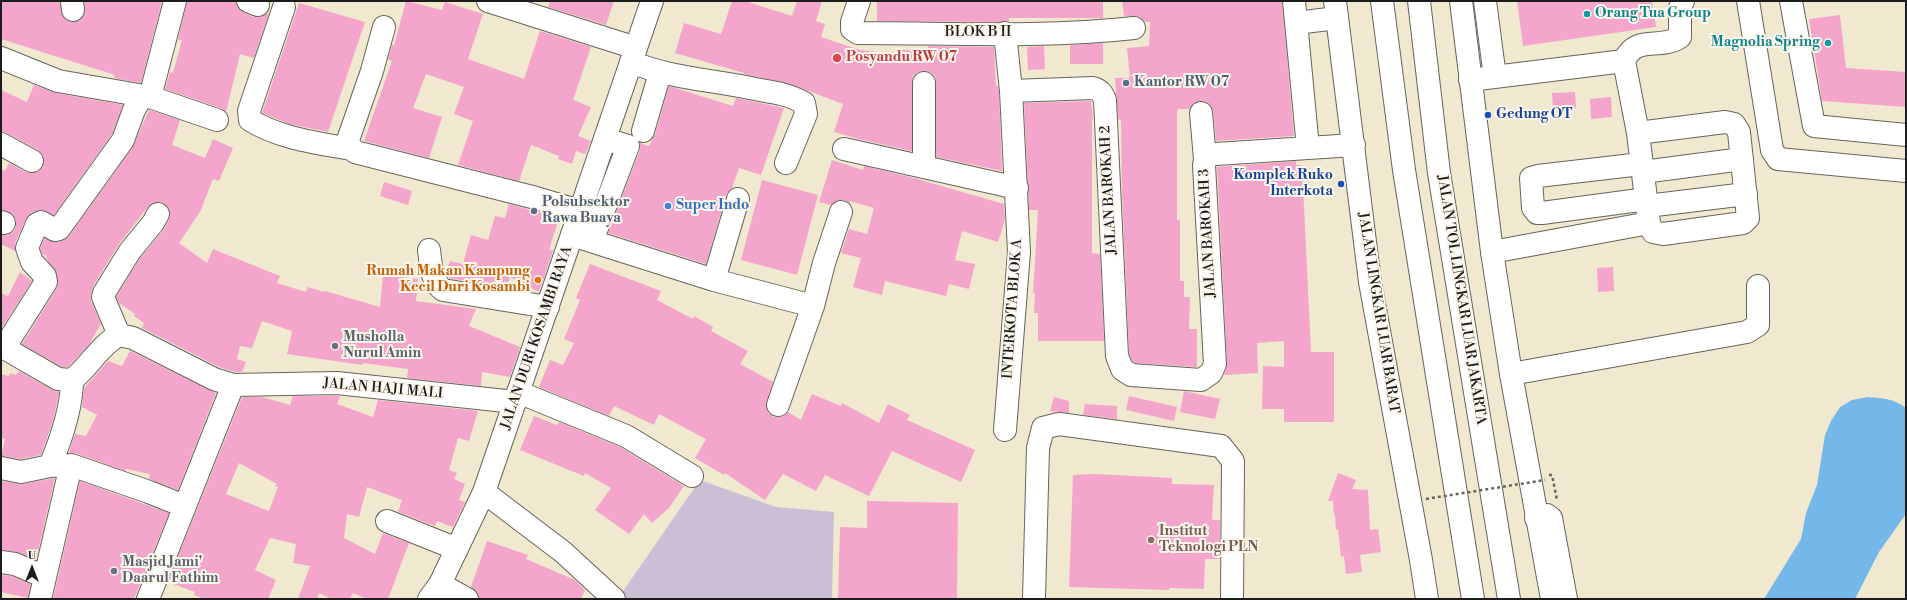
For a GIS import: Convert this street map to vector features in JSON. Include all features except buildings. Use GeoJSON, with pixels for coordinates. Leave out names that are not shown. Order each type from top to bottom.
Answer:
{"type":"FeatureCollection","features":[{"type":"Feature","properties":{"kind":"main road"},"geometry":{"type":"LineString","coordinates":[[158,214],[153,223],[130,251],[104,293],[103,297],[119,335],[108,341],[82,372],[72,380],[58,379],[3,347],[46,282],[45,276],[32,262],[27,248],[37,224],[41,222],[55,230],[59,229],[123,140],[134,110],[146,97],[175,1]]}},
{"type":"Feature","properties":{"kind":"main road"},"geometry":{"type":"LineString","coordinates":[[488,1],[634,55],[660,73],[723,82],[793,96],[804,103],[806,114],[786,163]]}},
{"type":"Feature","properties":{"kind":"main road","name":"JALAN DURI KOSAMBI RAYA"},"geometry":{"type":"LineString","coordinates":[[435,591],[484,492],[548,307],[582,238],[580,211],[652,1]]}},
{"type":"Feature","properties":{"kind":"main road","name":"BLOK B II"},"geometry":{"type":"LineString","coordinates":[[859,1],[852,22],[852,29],[858,33],[1101,32],[1134,28]]}},
{"type":"Feature","properties":{"kind":"main road"},"geometry":{"type":"LineString","coordinates":[[1294,1],[1308,148]]}},
{"type":"Feature","properties":{"kind":"main road"},"geometry":{"type":"LineString","coordinates":[[1382,1],[1404,170],[1473,599]]}},
{"type":"Feature","properties":{"kind":"main road","name":"JALAN TOL LINGKAR LUAR JAKARTA"},"geometry":{"type":"LineString","coordinates":[[1419,1],[1439,173],[1509,599]]}},
{"type":"Feature","properties":{"kind":"main road"},"geometry":{"type":"LineString","coordinates":[[1460,1],[1492,252],[1511,374],[1536,518],[1552,599]]}},
{"type":"Feature","properties":{"kind":"main road"},"geometry":{"type":"LineString","coordinates":[[1485,1],[1495,77]]}},
{"type":"Feature","properties":{"kind":"main road"},"geometry":{"type":"LineString","coordinates":[[1638,133],[1725,122],[1734,124],[1739,132],[1748,218],[1743,223],[1663,234],[1653,232],[1648,209],[1638,133],[1624,61],[1628,52],[1634,46],[1673,41],[1680,37],[1680,8],[1683,1]]}},
{"type":"Feature","properties":{"kind":"main road"},"geometry":{"type":"LineString","coordinates":[[1748,1],[1772,150],[1778,159],[1906,171]]}},
{"type":"Feature","properties":{"kind":"main road"},"geometry":{"type":"LineString","coordinates":[[1791,1],[1814,126],[1906,135]]}},
{"type":"Feature","properties":{"kind":"main road"},"geometry":{"type":"LineString","coordinates":[[284,7],[249,111],[250,120],[258,125],[304,141],[351,149],[355,152],[536,198],[580,211]]}},
{"type":"Feature","properties":{"kind":"main road"},"geometry":{"type":"LineString","coordinates":[[1296,23],[1336,10]]}},
{"type":"Feature","properties":{"kind":"main road","name":"JALAN LINGKAR LUAR BARAT"},"geometry":{"type":"LineString","coordinates":[[1336,10],[1370,282],[1422,560],[1427,599]]}},
{"type":"Feature","properties":{"kind":"main road"},"geometry":{"type":"LineString","coordinates":[[351,149],[348,140],[372,71],[384,27]]}},
{"type":"Feature","properties":{"kind":"main road","name":"INTERKOTA BLOK A"},"geometry":{"type":"LineString","coordinates":[[1005,33],[1012,91],[1019,252],[1005,430]]}},
{"type":"Feature","properties":{"kind":"main road"},"geometry":{"type":"LineString","coordinates":[[1,58],[58,81],[146,97],[217,120]]}},
{"type":"Feature","properties":{"kind":"main road"},"geometry":{"type":"LineString","coordinates":[[1470,80],[1624,61]]}},
{"type":"Feature","properties":{"kind":"main road"},"geometry":{"type":"LineString","coordinates":[[643,132],[660,73]]}},
{"type":"Feature","properties":{"kind":"main road"},"geometry":{"type":"LineString","coordinates":[[924,83],[924,167]]}},
{"type":"Feature","properties":{"kind":"main road","name":"JALAN BAROKAH 2"},"geometry":{"type":"LineString","coordinates":[[1012,91],[1093,88],[1099,90],[1103,94],[1105,100],[1117,356],[1122,370],[1131,375]]}},
{"type":"Feature","properties":{"kind":"main road"},"geometry":{"type":"LineString","coordinates":[[1202,113],[1205,159]]}},
{"type":"Feature","properties":{"kind":"main road"},"geometry":{"type":"LineString","coordinates":[[605,139],[628,146],[582,238],[714,280],[813,306]]}},
{"type":"Feature","properties":{"kind":"main road"},"geometry":{"type":"LineString","coordinates":[[1,144],[32,161]]}},
{"type":"Feature","properties":{"kind":"main road","name":"JALAN BAROKAH 3"},"geometry":{"type":"LineString","coordinates":[[1131,375],[1201,380],[1211,373],[1215,364],[1204,165],[1205,159],[1210,155],[1216,154],[1354,145]]}},
{"type":"Feature","properties":{"kind":"main road"},"geometry":{"type":"LineString","coordinates":[[844,149],[1017,188]]}},
{"type":"Feature","properties":{"kind":"main road"},"geometry":{"type":"LineString","coordinates":[[1542,242],[1537,213],[1533,208],[1531,178],[1538,176],[1742,159]]}},
{"type":"Feature","properties":{"kind":"main road"},"geometry":{"type":"LineString","coordinates":[[1537,213],[1648,209],[1746,194]]}},
{"type":"Feature","properties":{"kind":"main road"},"geometry":{"type":"LineString","coordinates":[[714,280],[738,199]]}},
{"type":"Feature","properties":{"kind":"main road"},"geometry":{"type":"LineString","coordinates":[[1492,252],[1542,242],[1648,209]]}},
{"type":"Feature","properties":{"kind":"main road"},"geometry":{"type":"LineString","coordinates":[[778,405],[813,306],[824,262],[841,212]]}},
{"type":"Feature","properties":{"kind":"main road"},"geometry":{"type":"LineString","coordinates":[[429,250],[434,279],[437,286],[443,290],[548,307]]}},
{"type":"Feature","properties":{"kind":"main road"},"geometry":{"type":"LineString","coordinates":[[1511,374],[1747,332],[1758,325],[1758,286]]}},
{"type":"Feature","properties":{"kind":"main road","name":"JALAN HAJI MALI"},"geometry":{"type":"LineString","coordinates":[[119,335],[133,338],[214,379],[233,385],[337,383],[517,397],[626,436],[692,476]]}},
{"type":"Feature","properties":{"kind":"main road"},"geometry":{"type":"LineString","coordinates":[[40,599],[45,577],[60,465],[57,450],[72,392],[72,380]]}},
{"type":"Feature","properties":{"kind":"main road"},"geometry":{"type":"LineString","coordinates":[[154,597],[184,506],[233,385]]}},
{"type":"Feature","properties":{"kind":"main road"},"geometry":{"type":"LineString","coordinates":[[1034,599],[1038,448],[1043,428],[1059,424],[1221,446],[1233,461],[1232,599]]}},
{"type":"Feature","properties":{"kind":"main road"},"geometry":{"type":"LineString","coordinates":[[1,468],[22,472],[60,465],[149,492],[184,506]]}},
{"type":"Feature","properties":{"kind":"main road"},"geometry":{"type":"LineString","coordinates":[[484,492],[563,552],[614,599]]}},
{"type":"Feature","properties":{"kind":"main road"},"geometry":{"type":"LineString","coordinates":[[1536,518],[1547,515],[1551,518],[1566,599]]}},
{"type":"Feature","properties":{"kind":"main road"},"geometry":{"type":"LineString","coordinates":[[386,521],[457,549]]}},
{"type":"Feature","properties":{"kind":"main road"},"geometry":{"type":"LineString","coordinates":[[1,562],[15,564],[45,577]]}},
{"type":"Feature","properties":{"kind":"main road"},"geometry":{"type":"LineString","coordinates":[[435,591],[467,599]]}},
{"type":"Feature","properties":{"kind":"path"},"geometry":{"type":"LineString","coordinates":[[1426,499],[1545,480]]}},
{"type":"Feature","properties":{"kind":"shaded area"},"geometry":{"type":"Polygon","coordinates":[[[700,480],[776,507],[834,512],[832,599],[624,599],[621,594],[700,480]]]}},
{"type":"Feature","properties":{"kind":"water"},"geometry":{"type":"Polygon","coordinates":[[[1868,397],[1893,401],[1906,408],[1906,514],[1879,552],[1855,599],[1764,599],[1801,539],[1806,513],[1817,485],[1825,435],[1831,421],[1840,407],[1852,400],[1868,397]]]}},
{"type":"Feature","properties":{"kind":"place","name":"Orang Tua Group"},"geometry":{"type":"Point","coordinates":[1587,14]}},
{"type":"Feature","properties":{"kind":"place","name":"Magnolia Spring"},"geometry":{"type":"Point","coordinates":[1828,43]}},
{"type":"Feature","properties":{"kind":"place","name":"Posyandu RW 07"},"geometry":{"type":"Point","coordinates":[837,58]}},
{"type":"Feature","properties":{"kind":"place","name":"Kantor RW 07"},"geometry":{"type":"Point","coordinates":[1126,83]}},
{"type":"Feature","properties":{"kind":"place","name":"Gedung OT"},"geometry":{"type":"Point","coordinates":[1488,115]}},
{"type":"Feature","properties":{"kind":"place","name":"Komplek Ruko Interkota"},"geometry":{"type":"Point","coordinates":[1341,184]}},
{"type":"Feature","properties":{"kind":"place","name":"Super Indo"},"geometry":{"type":"Point","coordinates":[668,206]}},
{"type":"Feature","properties":{"kind":"place","name":"Polsubsektor Rawa Buaya"},"geometry":{"type":"Point","coordinates":[534,211]}},
{"type":"Feature","properties":{"kind":"place","name":"Rumah Makan Kampung Kecil Duri Kosambi"},"geometry":{"type":"Point","coordinates":[538,280]}},
{"type":"Feature","properties":{"kind":"place","name":"Musholla Nurul Amin"},"geometry":{"type":"Point","coordinates":[335,346]}},
{"type":"Feature","properties":{"kind":"place","name":"Institut Teknologi PLN"},"geometry":{"type":"Point","coordinates":[1151,540]}},
{"type":"Feature","properties":{"kind":"place","name":"Masjid Jami' Daarul Fathim"},"geometry":{"type":"Point","coordinates":[114,571]}}]}
